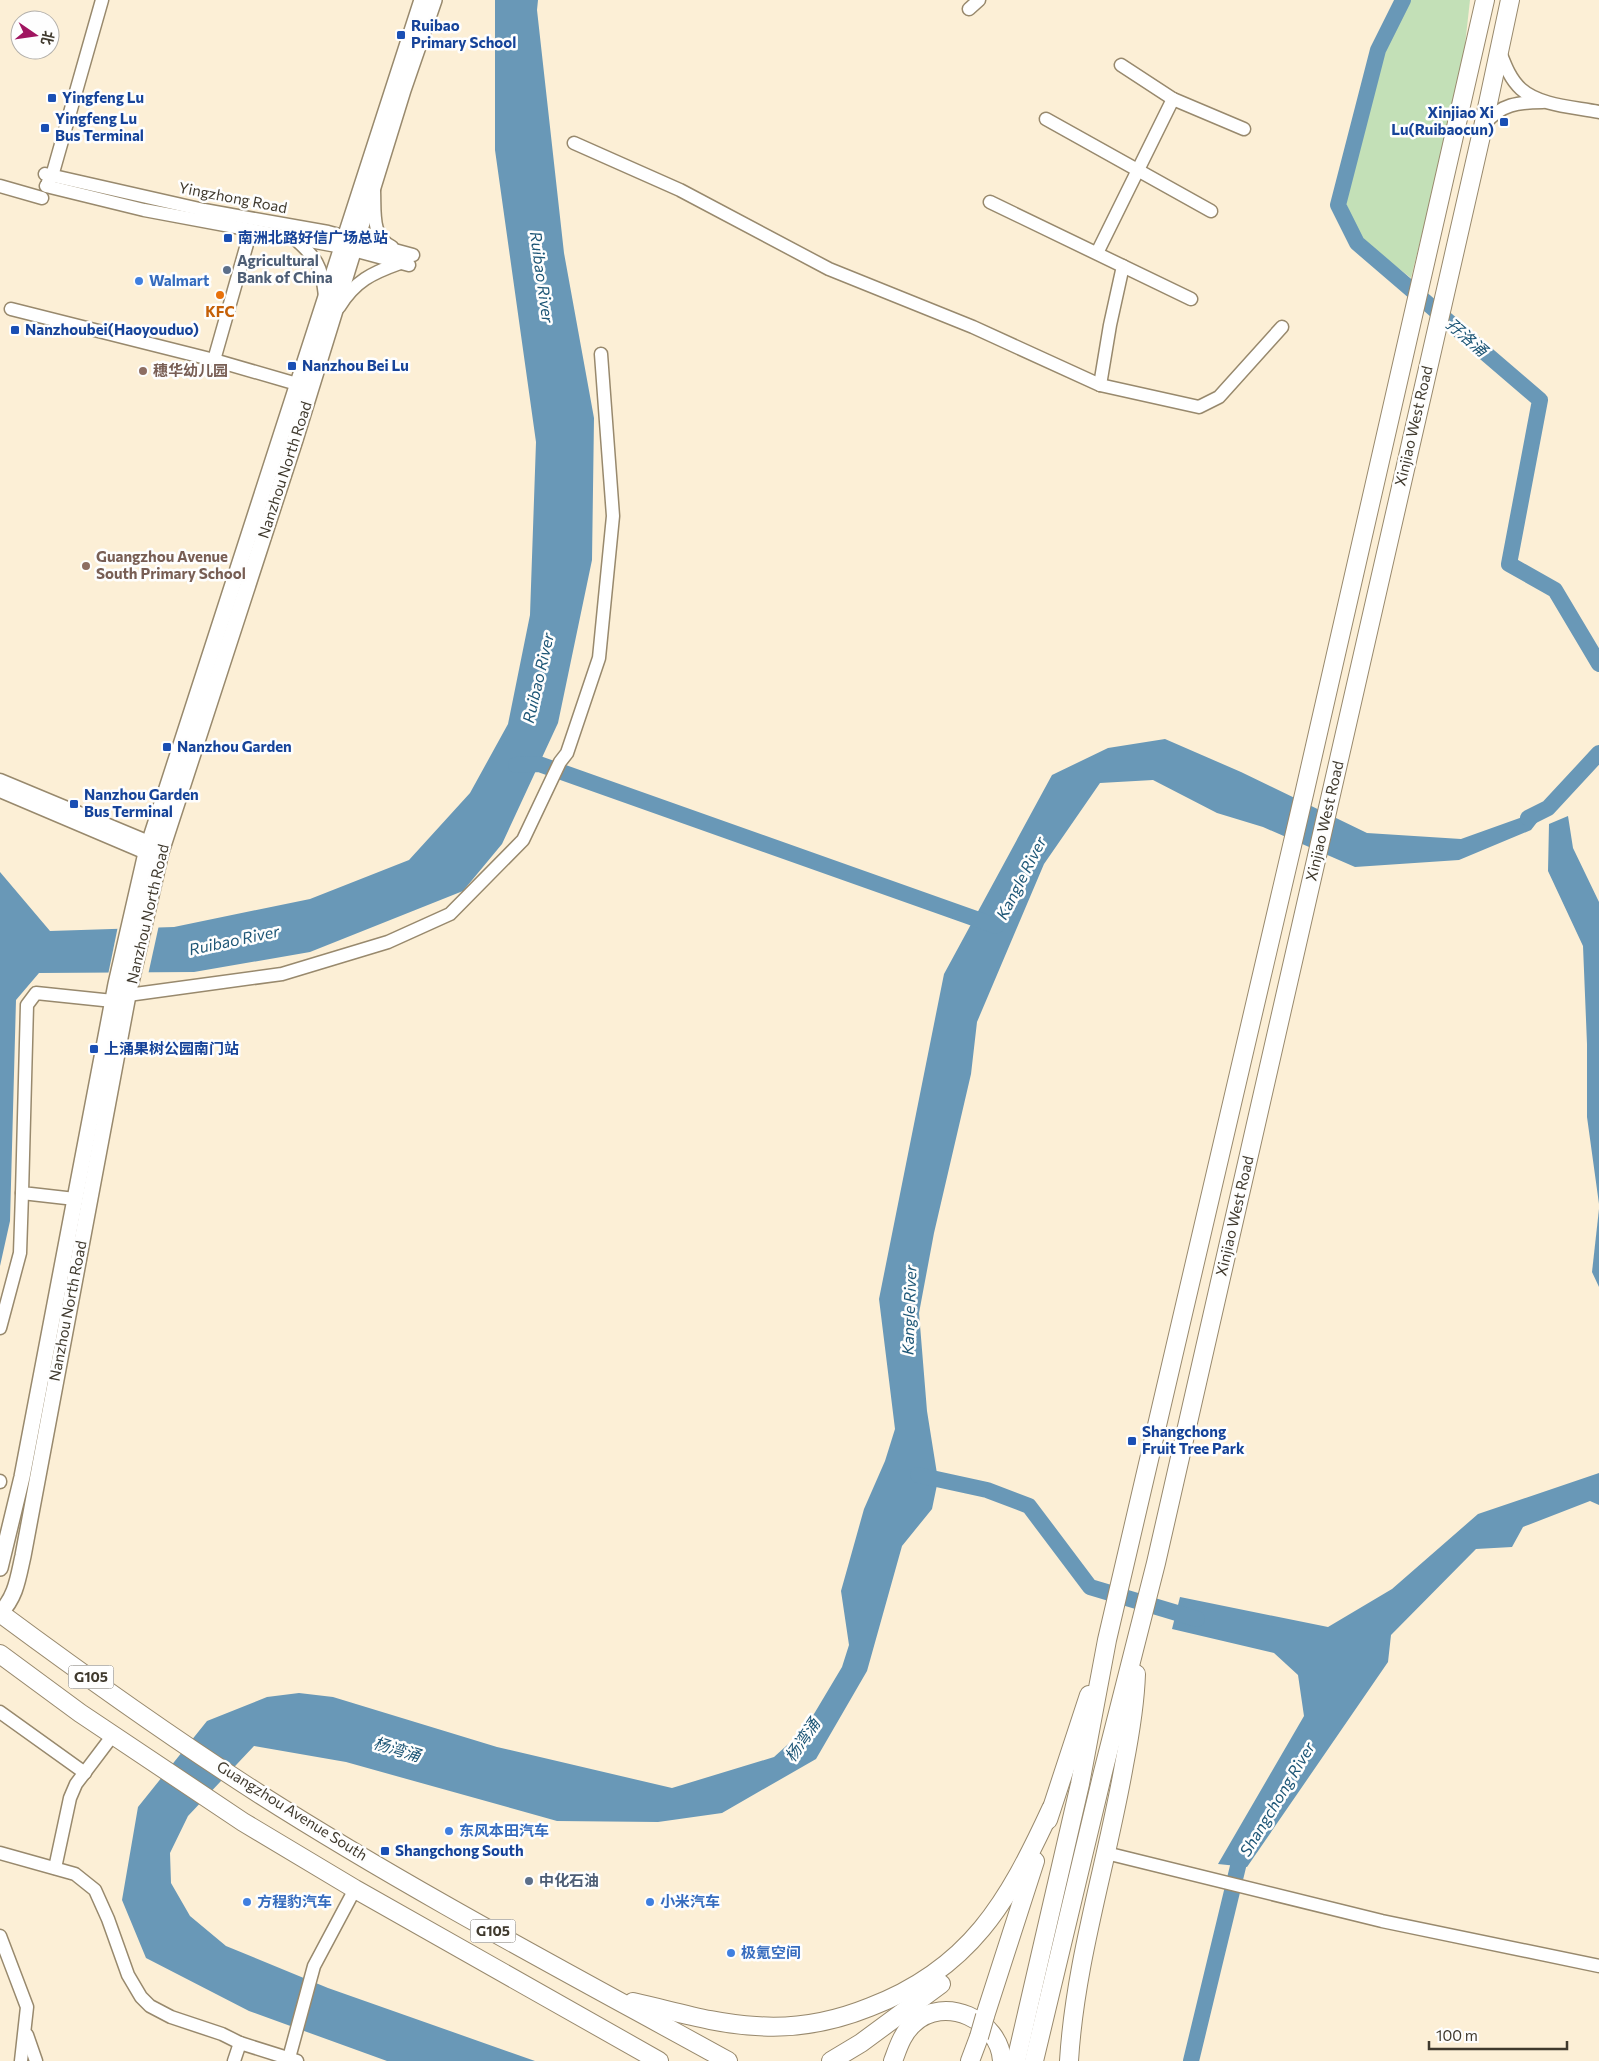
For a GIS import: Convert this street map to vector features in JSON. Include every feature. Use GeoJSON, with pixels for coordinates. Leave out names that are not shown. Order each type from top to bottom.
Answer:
{"type":"FeatureCollection","features":[{"type":"Feature","properties":{"kind":"highway","name":"Xinjiao West Road"},"geometry":{"type":"LineString","coordinates":[[1107,1640],[1305,790],[1486,0]]}},
{"type":"Feature","properties":{"kind":"highway","name":"Xinjiao West Road"},"geometry":{"type":"LineString","coordinates":[[1136,1641],[1156,1563],[1331,797],[1500,52],[1510,0]]}},
{"type":"Feature","properties":{"kind":"highway"},"geometry":{"type":"LineString","coordinates":[[1500,52],[1519,0]]}},
{"type":"Feature","properties":{"kind":"highway","name":"Guangzhou Avenue South"},"geometry":{"type":"LineString","coordinates":[[0,1613],[261,1795],[405,1881],[608,1996],[728,2061]]}},
{"type":"Feature","properties":{"kind":"highway"},"geometry":{"type":"LineString","coordinates":[[831,2061],[861,2043],[942,1983],[978,1952],[992,1935],[1013,1903],[1036,1852],[1107,1640]]}},
{"type":"Feature","properties":{"kind":"highway"},"geometry":{"type":"LineString","coordinates":[[1016,2061],[1080,1784],[1107,1640]]}},
{"type":"Feature","properties":{"kind":"highway"},"geometry":{"type":"LineString","coordinates":[[1069,2061],[1079,1978],[1120,1789],[1134,1705],[1136,1641]]}},
{"type":"Feature","properties":{"kind":"highway"},"geometry":{"type":"LineString","coordinates":[[1034,2061],[1136,1641]]}},
{"type":"Feature","properties":{"kind":"highway","name":"G105"},"geometry":{"type":"LineString","coordinates":[[0,1654],[160,1768],[243,1822],[355,1889],[659,2061]]}},
{"type":"Feature","properties":{"kind":"highway"},"geometry":{"type":"LineString","coordinates":[[608,1996],[729,2024],[776,2027],[812,2024],[836,2019],[895,1998],[960,1955],[981,1930],[1009,1891],[1031,1852],[1051,1809]]}},
{"type":"Feature","properties":{"kind":"highway"},"geometry":{"type":"LineString","coordinates":[[970,2061],[1051,1809]]}},
{"type":"Feature","properties":{"kind":"highway"},"geometry":{"type":"LineString","coordinates":[[893,2061],[900,2042],[913,2024],[922,2018],[944,2011],[969,2015],[990,2032],[998,2043],[1002,2061]]}},
{"type":"Feature","properties":{"kind":"highway"},"geometry":{"type":"LineString","coordinates":[[1074,2011],[1072,2042],[1074,2061]]}},
{"type":"Feature","properties":{"kind":"highway"},"geometry":{"type":"LineString","coordinates":[[594,2025],[638,2061]]}},
{"type":"Feature","properties":{"kind":"main road","name":"Nanzhou North Road"},"geometry":{"type":"LineString","coordinates":[[0,1613],[10,1604],[15,1592],[23,1556],[130,989],[146,918],[152,849],[335,313],[350,243],[422,0]]}},
{"type":"Feature","properties":{"kind":"main road","name":"Nanzhou North Road"},"geometry":{"type":"LineString","coordinates":[[0,1568],[22,1477],[116,984],[130,920],[297,384],[326,299],[374,182],[434,0]]}},
{"type":"Feature","properties":{"kind":"street"},"geometry":{"type":"LineString","coordinates":[[46,184],[63,105],[94,0]]}},
{"type":"Feature","properties":{"kind":"street"},"geometry":{"type":"LineString","coordinates":[[46,184],[102,0]]}},
{"type":"Feature","properties":{"kind":"street"},"geometry":{"type":"LineString","coordinates":[[969,8],[979,0]]}},
{"type":"Feature","properties":{"kind":"street"},"geometry":{"type":"LineString","coordinates":[[1478,35],[1479,0]]}},
{"type":"Feature","properties":{"kind":"street"},"geometry":{"type":"LineString","coordinates":[[1500,52],[1507,70],[1522,89],[1532,96],[1548,102],[1599,112]]}},
{"type":"Feature","properties":{"kind":"street"},"geometry":{"type":"LineString","coordinates":[[1121,65],[1173,99],[1244,129]]}},
{"type":"Feature","properties":{"kind":"street"},"geometry":{"type":"LineString","coordinates":[[1097,253],[1173,99]]}},
{"type":"Feature","properties":{"kind":"street"},"geometry":{"type":"LineString","coordinates":[[1483,127],[1496,111],[1504,107],[1527,102],[1548,102]]}},
{"type":"Feature","properties":{"kind":"street"},"geometry":{"type":"LineString","coordinates":[[1046,119],[1211,211]]}},
{"type":"Feature","properties":{"kind":"street"},"geometry":{"type":"LineString","coordinates":[[574,143],[680,190],[829,269],[972,327],[1100,385],[1199,407],[1219,397],[1282,327]]}},
{"type":"Feature","properties":{"kind":"street"},"geometry":{"type":"LineString","coordinates":[[374,182],[377,231],[388,245],[406,259]]}},
{"type":"Feature","properties":{"kind":"street","name":"Yingzhong Road"},"geometry":{"type":"LineString","coordinates":[[46,184],[144,210],[293,237],[350,243]]}},
{"type":"Feature","properties":{"kind":"street","name":"Yingzhong Road"},"geometry":{"type":"LineString","coordinates":[[0,186],[46,184],[204,210],[350,243]]}},
{"type":"Feature","properties":{"kind":"street"},"geometry":{"type":"LineString","coordinates":[[990,202],[1190,299]]}},
{"type":"Feature","properties":{"kind":"street"},"geometry":{"type":"LineString","coordinates":[[214,360],[251,230]]}},
{"type":"Feature","properties":{"kind":"street"},"geometry":{"type":"LineString","coordinates":[[293,237],[304,247],[319,266],[323,275],[326,299]]}},
{"type":"Feature","properties":{"kind":"street"},"geometry":{"type":"LineString","coordinates":[[350,243],[406,259]]}},
{"type":"Feature","properties":{"kind":"street"},"geometry":{"type":"LineString","coordinates":[[335,313],[348,294],[363,278],[406,259]]}},
{"type":"Feature","properties":{"kind":"street"},"geometry":{"type":"LineString","coordinates":[[1100,385],[1110,325],[1123,266]]}},
{"type":"Feature","properties":{"kind":"street"},"geometry":{"type":"LineString","coordinates":[[11,308],[214,360],[297,384]]}},
{"type":"Feature","properties":{"kind":"street"},"geometry":{"type":"LineString","coordinates":[[0,1328],[20,1253],[27,1005],[36,993],[113,1001],[130,989],[282,974],[388,942],[450,914],[523,840],[560,762],[567,753],[599,658],[613,516],[601,354]]}},
{"type":"Feature","properties":{"kind":"street"},"geometry":{"type":"LineString","coordinates":[[0,780],[152,849]]}},
{"type":"Feature","properties":{"kind":"street"},"geometry":{"type":"LineString","coordinates":[[0,791],[152,849]]}},
{"type":"Feature","properties":{"kind":"street"},"geometry":{"type":"LineString","coordinates":[[22,1193],[75,1199]]}},
{"type":"Feature","properties":{"kind":"street"},"geometry":{"type":"LineString","coordinates":[[0,1712],[85,1773]]}},
{"type":"Feature","properties":{"kind":"street"},"geometry":{"type":"LineString","coordinates":[[55,1868],[70,1798],[76,1784],[113,1735]]}},
{"type":"Feature","properties":{"kind":"street"},"geometry":{"type":"LineString","coordinates":[[0,1852],[75,1874],[95,1890],[108,1919],[128,1975],[141,1998],[150,2006],[171,2017],[222,2034],[240,2043],[293,2060],[314,1966],[355,1889]]}},
{"type":"Feature","properties":{"kind":"street"},"geometry":{"type":"LineString","coordinates":[[1106,1854],[1382,1921],[1599,1966]]}},
{"type":"Feature","properties":{"kind":"street"},"geometry":{"type":"LineString","coordinates":[[0,1936],[27,2007],[21,2061]]}},
{"type":"Feature","properties":{"kind":"street"},"geometry":{"type":"LineString","coordinates":[[25,2027],[36,2061]]}},
{"type":"Feature","properties":{"kind":"street"},"geometry":{"type":"LineString","coordinates":[[234,2061],[240,2043]]}},
{"type":"Feature","properties":{"kind":"green space"},"geometry":{"type":"Polygon","coordinates":[[[1403,0],[1470,0],[1462,72],[1411,278],[1361,239],[1345,201],[1382,55],[1403,0]]]}},
{"type":"Feature","properties":{"kind":"water","name":"Ruibao River"},"geometry":{"type":"Polygon","coordinates":[[[495,0],[538,0],[537,10],[564,253],[594,418],[592,560],[558,723],[502,844],[463,891],[310,952],[194,972],[39,973],[16,1000],[10,1221],[0,1266],[0,872],[50,931],[174,927],[310,899],[409,860],[470,793],[508,724],[530,615],[536,442],[495,150],[495,0]]]}},
{"type":"Feature","properties":{"kind":"water"},"geometry":{"type":"Polygon","coordinates":[[[1165,739],[1241,772],[1367,833],[1461,839],[1548,808],[1531,830],[1459,860],[1355,867],[1263,827],[1217,813],[1153,780],[1100,783],[1044,864],[977,1022],[971,1074],[934,1233],[919,1313],[927,1411],[938,1480],[932,1509],[902,1546],[867,1671],[816,1759],[722,1813],[658,1822],[557,1821],[346,1762],[254,1746],[188,1816],[170,1853],[171,1883],[190,1916],[226,1946],[328,1988],[535,2061],[387,2061],[249,2011],[146,1958],[122,1900],[138,1807],[207,1721],[267,1697],[299,1693],[333,1697],[497,1747],[672,1788],[774,1757],[805,1729],[842,1667],[849,1645],[841,1591],[864,1509],[885,1461],[895,1429],[879,1299],[944,974],[1052,775],[1108,748],[1165,739]]]}},
{"type":"Feature","properties":{"kind":"water"},"geometry":{"type":"Polygon","coordinates":[[[1568,816],[1573,848],[1599,902],[1599,1204],[1587,1117],[1587,1044],[1583,946],[1548,871],[1549,824],[1568,816]]]}},
{"type":"Feature","properties":{"kind":"water"},"geometry":{"type":"Polygon","coordinates":[[[1599,1209],[1599,1287],[1592,1272],[1599,1209]]]}},
{"type":"Feature","properties":{"kind":"water"},"geometry":{"type":"Polygon","coordinates":[[[1599,1473],[1599,1505],[1590,1501],[1523,1527],[1512,1547],[1476,1549],[1391,1635],[1388,1662],[1247,1867],[1218,1864],[1304,1716],[1298,1675],[1274,1653],[1172,1629],[1180,1597],[1328,1627],[1392,1589],[1478,1514],[1599,1473]]]}},
{"type":"Feature","properties":{"kind":"pier"},"geometry":{"type":"Polygon","coordinates":[[[159,925],[148,975],[108,975],[118,926],[159,925]]]}},
{"type":"Feature","properties":{"kind":"waterway","name":"孖洛涌"},"geometry":{"type":"LineString","coordinates":[[1403,0],[1378,50],[1338,205],[1357,243],[1540,400],[1509,564],[1555,590],[1599,664]]}},
{"type":"Feature","properties":{"kind":"waterway","name":"孖洛涌"},"geometry":{"type":"LineString","coordinates":[[1528,818],[1548,808],[1599,753]]}},
{"type":"Feature","properties":{"kind":"waterway"},"geometry":{"type":"LineString","coordinates":[[516,765],[539,764],[996,926]]}},
{"type":"Feature","properties":{"kind":"waterway"},"geometry":{"type":"LineString","coordinates":[[918,1475],[987,1490],[1029,1506],[1090,1587],[1197,1619]]}},
{"type":"Feature","properties":{"kind":"waterway","name":"Shangchong River"},"geometry":{"type":"LineString","coordinates":[[1191,2061],[1242,1850],[1245,1846]]}},
{"type":"Feature","properties":{"kind":"place","name":"Ruibao Primary School"},"geometry":{"type":"Point","coordinates":[401,35]}},
{"type":"Feature","properties":{"kind":"place","name":"Yingfeng Lu"},"geometry":{"type":"Point","coordinates":[52,98]}},
{"type":"Feature","properties":{"kind":"place","name":"Xinjiao Xi Lu(Ruibaocun)"},"geometry":{"type":"Point","coordinates":[1504,122]}},
{"type":"Feature","properties":{"kind":"place","name":"Yingfeng Lu Bus Terminal"},"geometry":{"type":"Point","coordinates":[45,128]}},
{"type":"Feature","properties":{"kind":"place","name":"南洲北路好信广场总站"},"geometry":{"type":"Point","coordinates":[228,238]}},
{"type":"Feature","properties":{"kind":"place","name":"Agricultural Bank of China"},"geometry":{"type":"Point","coordinates":[227,270]}},
{"type":"Feature","properties":{"kind":"place","name":"Walmart"},"geometry":{"type":"Point","coordinates":[139,281]}},
{"type":"Feature","properties":{"kind":"place","name":"KFC"},"geometry":{"type":"Point","coordinates":[220,295]}},
{"type":"Feature","properties":{"kind":"place","name":"Nanzhoubei(Haoyouduo)"},"geometry":{"type":"Point","coordinates":[15,330]}},
{"type":"Feature","properties":{"kind":"place","name":"Nanzhou Bei Lu"},"geometry":{"type":"Point","coordinates":[292,366]}},
{"type":"Feature","properties":{"kind":"place","name":"穗华幼儿园"},"geometry":{"type":"Point","coordinates":[143,371]}},
{"type":"Feature","properties":{"kind":"place","name":"Guangzhou Avenue South Primary School"},"geometry":{"type":"Point","coordinates":[86,566]}},
{"type":"Feature","properties":{"kind":"place","name":"Nanzhou Garden"},"geometry":{"type":"Point","coordinates":[167,747]}},
{"type":"Feature","properties":{"kind":"place","name":"Nanzhou Garden Bus Terminal"},"geometry":{"type":"Point","coordinates":[74,804]}},
{"type":"Feature","properties":{"kind":"place","name":"上涌果树公园南门站"},"geometry":{"type":"Point","coordinates":[94,1049]}},
{"type":"Feature","properties":{"kind":"place","name":"Shangchong Fruit Tree Park"},"geometry":{"type":"Point","coordinates":[1132,1441]}},
{"type":"Feature","properties":{"kind":"place","name":"东风本田汽车"},"geometry":{"type":"Point","coordinates":[449,1831]}},
{"type":"Feature","properties":{"kind":"place","name":"Shangchong South"},"geometry":{"type":"Point","coordinates":[385,1851]}},
{"type":"Feature","properties":{"kind":"place","name":"中化石油"},"geometry":{"type":"Point","coordinates":[529,1881]}},
{"type":"Feature","properties":{"kind":"place","name":"方程豹汽车"},"geometry":{"type":"Point","coordinates":[247,1902]}},
{"type":"Feature","properties":{"kind":"place","name":"小米汽车"},"geometry":{"type":"Point","coordinates":[650,1902]}},
{"type":"Feature","properties":{"kind":"place","name":"极氪空间"},"geometry":{"type":"Point","coordinates":[731,1953]}},
{"type":"Feature","properties":{"kind":"water label","name":"Kangle River"},"geometry":{"type":"Point","coordinates":[1021,878]}},
{"type":"Feature","properties":{"kind":"water label","name":"Kangle River"},"geometry":{"type":"Point","coordinates":[909,1310]}},
{"type":"Feature","properties":{"kind":"water label","name":"杨湾涌"},"geometry":{"type":"Point","coordinates":[802,1740]}},
{"type":"Feature","properties":{"kind":"water label","name":"杨湾涌"},"geometry":{"type":"Point","coordinates":[397,1749]}}]}
